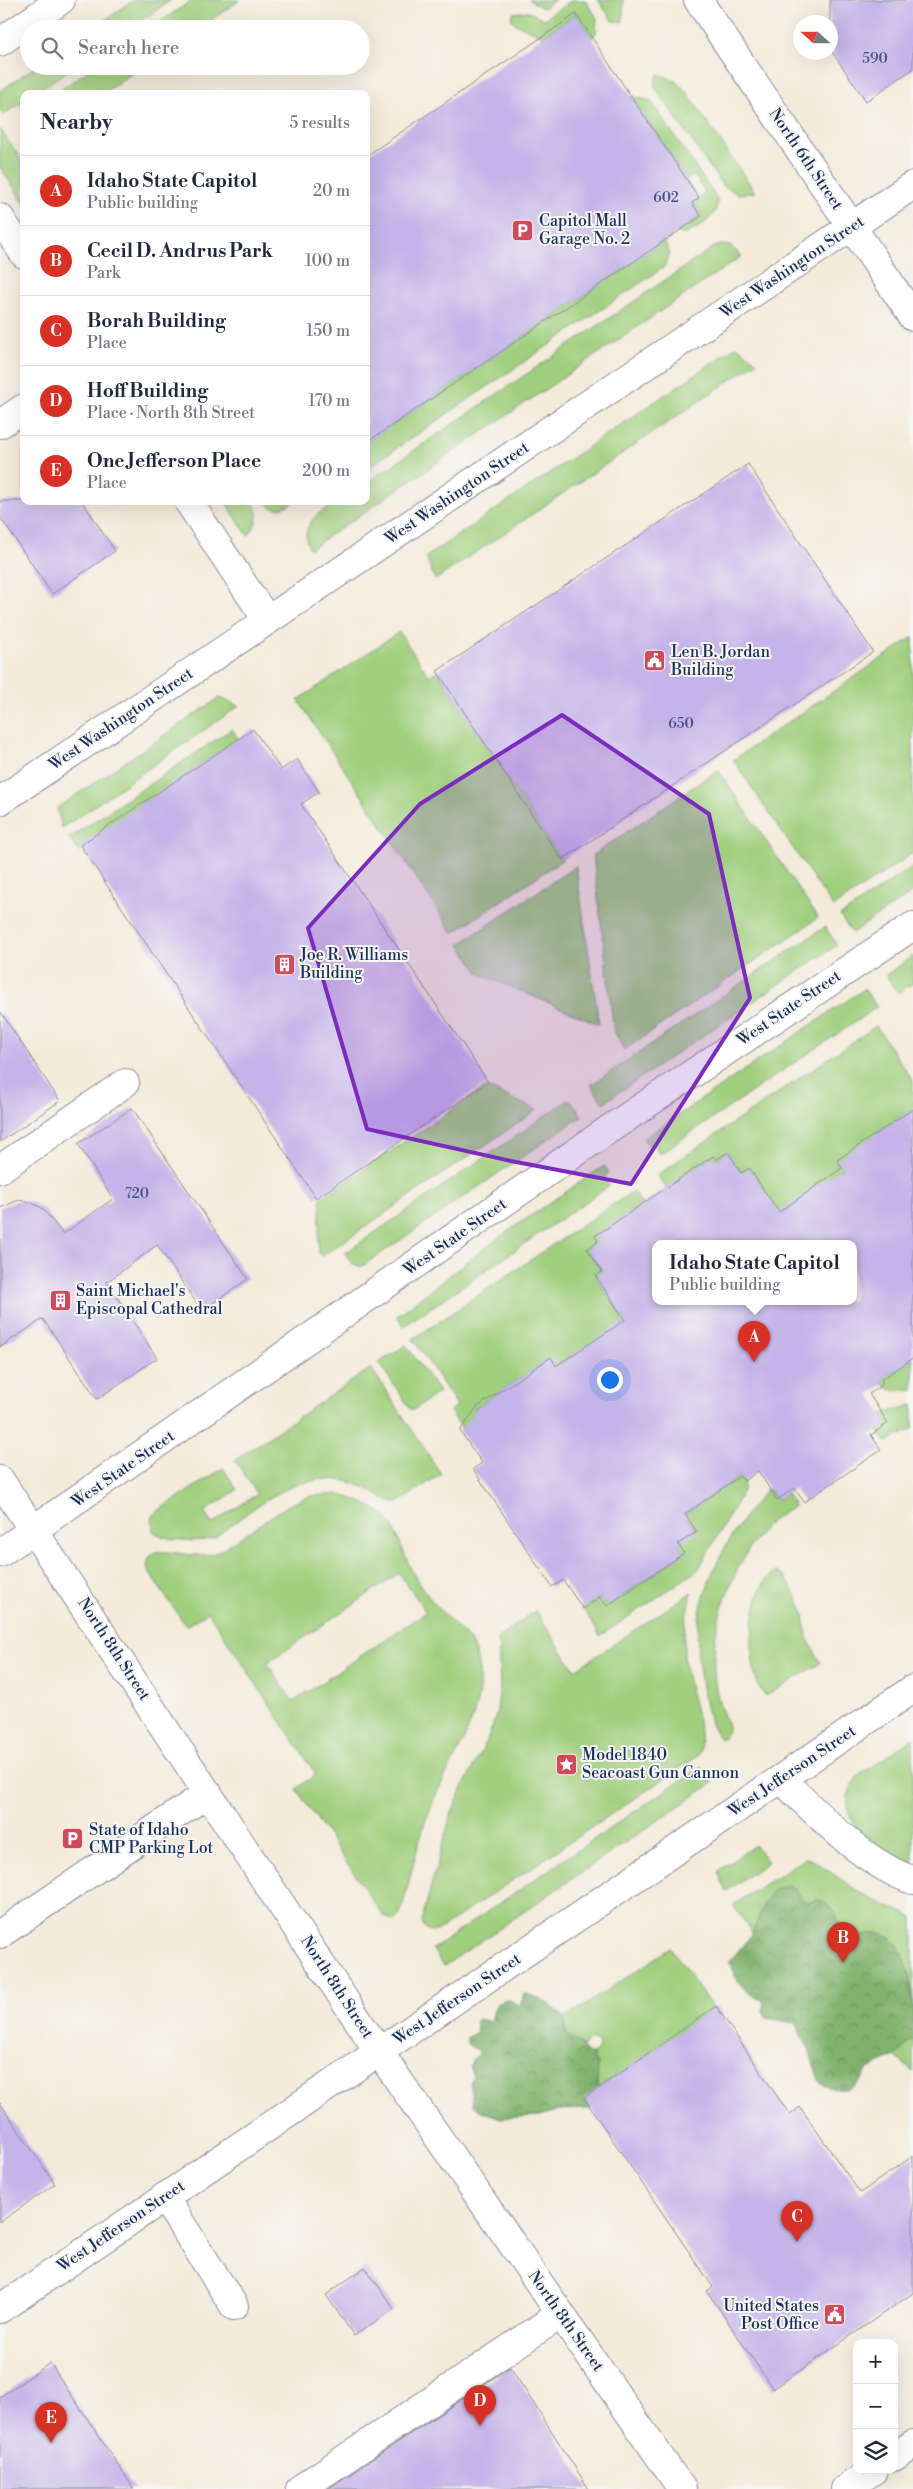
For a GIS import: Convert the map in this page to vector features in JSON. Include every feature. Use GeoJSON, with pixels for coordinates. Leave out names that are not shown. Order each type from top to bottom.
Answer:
{"type":"FeatureCollection","features":[{"type":"Feature","properties":{"kind":"street"},"geometry":{"type":"LineString","coordinates":[[32,20],[61,0]]}},
{"type":"Feature","properties":{"kind":"street","name":"North 6th Street"},"geometry":{"type":"LineString","coordinates":[[698,0],[852,226],[909,304]]}},
{"type":"Feature","properties":{"kind":"street"},"geometry":{"type":"LineString","coordinates":[[0,42],[20,28]]}},
{"type":"Feature","properties":{"kind":"street","name":"West Washington Street"},"geometry":{"type":"LineString","coordinates":[[0,801],[913,185]]}},
{"type":"Feature","properties":{"kind":"street"},"geometry":{"type":"LineString","coordinates":[[0,218],[20,248]]}},
{"type":"Feature","properties":{"kind":"street"},"geometry":{"type":"LineString","coordinates":[[0,424],[20,411]]}},
{"type":"Feature","properties":{"kind":"street"},"geometry":{"type":"LineString","coordinates":[[191,505],[267,620]]}},
{"type":"Feature","properties":{"kind":"street","name":"West State Street"},"geometry":{"type":"LineString","coordinates":[[0,1554],[608,1130],[913,926]]}},
{"type":"Feature","properties":{"kind":"street"},"geometry":{"type":"LineString","coordinates":[[0,1169],[124,1083]]}},
{"type":"Feature","properties":{"kind":"street","name":"North 8th Street"},"geometry":{"type":"LineString","coordinates":[[0,1480],[35,1530],[379,2052],[682,2489]]}},
{"type":"Feature","properties":{"kind":"street","name":"West Jefferson Street"},"geometry":{"type":"LineString","coordinates":[[0,2309],[913,1689]]}},
{"type":"Feature","properties":{"kind":"street"},"geometry":{"type":"LineString","coordinates":[[781,1779],[855,1847],[904,1878],[913,1880]]}},
{"type":"Feature","properties":{"kind":"street"},"geometry":{"type":"LineString","coordinates":[[0,1934],[208,1793]]}},
{"type":"Feature","properties":{"kind":"street"},"geometry":{"type":"LineString","coordinates":[[164,2197],[234,2306]]}},
{"type":"Feature","properties":{"kind":"street"},"geometry":{"type":"LineString","coordinates":[[300,2489],[561,2314]]}},
{"type":"Feature","properties":{"kind":"street"},"geometry":{"type":"LineString","coordinates":[[898,2453],[913,2444]]}},
{"type":"Feature","properties":{"kind":"street"},"geometry":{"type":"LineString","coordinates":[[845,2489],[868,2474]]}},
{"type":"Feature","properties":{"kind":"highlighted area"},"geometry":{"type":"Polygon","coordinates":[[[562,715],[709,814],[750,998],[631,1184],[511,1161],[367,1129],[308,928],[420,804],[562,715]]]}},
{"type":"Feature","properties":{"kind":"green space"},"geometry":{"type":"Polygon","coordinates":[[[134,0],[171,0],[142,20],[105,20],[134,0]]]}},
{"type":"Feature","properties":{"kind":"green space"},"geometry":{"type":"Polygon","coordinates":[[[192,0],[240,0],[211,20],[163,20],[192,0]]]}},
{"type":"Feature","properties":{"kind":"green space"},"geometry":{"type":"Polygon","coordinates":[[[529,0],[555,0],[543,8],[529,0]]]}},
{"type":"Feature","properties":{"kind":"green space"},"geometry":{"type":"Polygon","coordinates":[[[572,0],[585,0],[597,18],[596,33],[592,38],[576,14],[543,36],[516,24],[511,19],[513,13],[527,11],[544,19],[572,0]]]}},
{"type":"Feature","properties":{"kind":"green space"},"geometry":{"type":"Polygon","coordinates":[[[598,0],[623,0],[623,22],[613,21],[598,0]]]}},
{"type":"Feature","properties":{"kind":"green space"},"geometry":{"type":"Polygon","coordinates":[[[658,74],[674,80],[686,91],[755,192],[738,194],[722,185],[654,86],[658,74]]]}},
{"type":"Feature","properties":{"kind":"green space"},"geometry":{"type":"Polygon","coordinates":[[[23,75],[61,75],[40,90],[20,90],[20,104],[3,115],[0,110],[0,91],[23,75]]]}},
{"type":"Feature","properties":{"kind":"green space"},"geometry":{"type":"Polygon","coordinates":[[[82,75],[130,75],[108,90],[60,90],[82,75]]]}},
{"type":"Feature","properties":{"kind":"green space"},"geometry":{"type":"Polygon","coordinates":[[[631,96],[651,101],[717,199],[715,211],[707,221],[684,235],[678,232],[701,216],[692,203],[705,192],[694,175],[687,180],[631,96]]]}},
{"type":"Feature","properties":{"kind":"green space"},"geometry":{"type":"Polygon","coordinates":[[[0,129],[20,157],[20,197],[0,167],[0,129]]]}},
{"type":"Feature","properties":{"kind":"green space"},"geometry":{"type":"Polygon","coordinates":[[[664,241],[670,254],[664,267],[370,466],[370,440],[664,241]]]}},
{"type":"Feature","properties":{"kind":"green space"},"geometry":{"type":"Polygon","coordinates":[[[721,245],[730,246],[742,256],[310,549],[306,534],[308,527],[317,515],[333,505],[370,505],[370,480],[714,247],[721,245]]]}},
{"type":"Feature","properties":{"kind":"green space"},"geometry":{"type":"Polygon","coordinates":[[[737,346],[757,362],[435,580],[426,557],[737,346]]]}},
{"type":"Feature","properties":{"kind":"green space"},"geometry":{"type":"Polygon","coordinates":[[[228,505],[254,505],[257,519],[248,536],[228,505]]]}},
{"type":"Feature","properties":{"kind":"green space"},"geometry":{"type":"Polygon","coordinates":[[[268,505],[289,505],[279,508],[268,505]]]}},
{"type":"Feature","properties":{"kind":"green space"},"geometry":{"type":"Polygon","coordinates":[[[399,632],[429,676],[437,671],[562,860],[453,933],[298,700],[399,632]]]}},
{"type":"Feature","properties":{"kind":"green space"},"geometry":{"type":"Polygon","coordinates":[[[913,637],[913,853],[833,907],[733,760],[913,637]]]}},
{"type":"Feature","properties":{"kind":"green space"},"geometry":{"type":"Polygon","coordinates":[[[219,698],[239,706],[62,828],[57,808],[219,698]]]}},
{"type":"Feature","properties":{"kind":"green space"},"geometry":{"type":"Polygon","coordinates":[[[232,729],[242,744],[79,852],[69,838],[232,729]]]}},
{"type":"Feature","properties":{"kind":"green space"},"geometry":{"type":"Polygon","coordinates":[[[718,770],[818,918],[624,1050],[614,1031],[593,855],[718,770]]]}},
{"type":"Feature","properties":{"kind":"green space"},"geometry":{"type":"Polygon","coordinates":[[[576,866],[599,1024],[480,974],[460,944],[576,866]]]}},
{"type":"Feature","properties":{"kind":"green space"},"geometry":{"type":"Polygon","coordinates":[[[913,866],[913,892],[852,933],[840,916],[913,866]]]}},
{"type":"Feature","properties":{"kind":"green space"},"geometry":{"type":"Polygon","coordinates":[[[825,927],[837,945],[603,1103],[591,1085],[825,927]]]}},
{"type":"Feature","properties":{"kind":"green space"},"geometry":{"type":"Polygon","coordinates":[[[913,956],[913,983],[898,993],[886,975],[913,956]]]}},
{"type":"Feature","properties":{"kind":"green space"},"geometry":{"type":"Polygon","coordinates":[[[864,989],[877,1007],[660,1154],[653,1143],[648,1145],[643,1139],[864,989]]]}},
{"type":"Feature","properties":{"kind":"green space"},"geometry":{"type":"Polygon","coordinates":[[[876,1026],[913,1081],[913,1109],[838,1160],[842,1168],[784,1221],[749,1168],[741,1173],[728,1152],[716,1160],[713,1156],[666,1188],[657,1175],[876,1026]]]}},
{"type":"Feature","properties":{"kind":"green space"},"geometry":{"type":"Polygon","coordinates":[[[486,1087],[537,1110],[322,1256],[318,1253],[321,1198],[486,1087]]]}},
{"type":"Feature","properties":{"kind":"green space"},"geometry":{"type":"Polygon","coordinates":[[[570,1099],[582,1116],[361,1267],[352,1263],[345,1253],[570,1099]]]}},
{"type":"Feature","properties":{"kind":"green space"},"geometry":{"type":"Polygon","coordinates":[[[604,1166],[609,1173],[604,1177],[609,1186],[404,1326],[397,1316],[498,1238],[604,1166]]]}},
{"type":"Feature","properties":{"kind":"green space"},"geometry":{"type":"Polygon","coordinates":[[[633,1191],[642,1205],[595,1236],[598,1241],[587,1249],[602,1272],[596,1277],[627,1323],[588,1371],[575,1353],[556,1366],[550,1358],[474,1409],[479,1417],[462,1429],[450,1411],[457,1405],[413,1339],[633,1191]]]}},
{"type":"Feature","properties":{"kind":"green space"},"geometry":{"type":"Polygon","coordinates":[[[406,1345],[439,1392],[412,1411],[379,1363],[406,1345]]]}},
{"type":"Feature","properties":{"kind":"green space"},"geometry":{"type":"Polygon","coordinates":[[[913,1358],[913,1389],[891,1390],[887,1388],[881,1380],[913,1358]]]}},
{"type":"Feature","properties":{"kind":"green space"},"geometry":{"type":"Polygon","coordinates":[[[371,1368],[441,1474],[398,1503],[390,1502],[351,1482],[326,1479],[308,1481],[274,1495],[214,1538],[208,1540],[173,1539],[153,1531],[152,1519],[155,1513],[223,1468],[237,1490],[204,1512],[212,1524],[257,1494],[235,1460],[371,1368]]]}},
{"type":"Feature","properties":{"kind":"green space"},"geometry":{"type":"Polygon","coordinates":[[[913,1405],[913,1429],[886,1442],[878,1430],[888,1423],[882,1414],[913,1405]]]}},
{"type":"Feature","properties":{"kind":"green space"},"geometry":{"type":"Polygon","coordinates":[[[740,1476],[744,1481],[743,1491],[698,1570],[600,1636],[583,1609],[600,1597],[607,1606],[684,1553],[678,1544],[697,1531],[685,1514],[740,1476]]]}},
{"type":"Feature","properties":{"kind":"green space"},"geometry":{"type":"Polygon","coordinates":[[[768,1488],[777,1500],[787,1493],[794,1506],[771,1522],[754,1541],[737,1570],[723,1604],[715,1637],[714,1659],[717,1693],[728,1727],[726,1735],[720,1739],[709,1719],[702,1687],[698,1647],[699,1617],[709,1582],[725,1548],[745,1516],[768,1488]]]}},
{"type":"Feature","properties":{"kind":"green space"},"geometry":{"type":"Polygon","coordinates":[[[337,1494],[365,1504],[385,1516],[393,1527],[419,1583],[437,1607],[469,1640],[478,1665],[479,1687],[476,1708],[425,1821],[401,1911],[393,1921],[383,1915],[296,1789],[316,1774],[208,1612],[186,1626],[148,1571],[148,1560],[155,1552],[202,1555],[218,1552],[289,1505],[310,1496],[337,1494]],[[399,1573],[267,1663],[293,1702],[426,1612],[399,1573]]]}},
{"type":"Feature","properties":{"kind":"green space"},"geometry":{"type":"Polygon","coordinates":[[[777,1572],[785,1577],[796,1595],[804,1614],[807,1638],[821,1663],[766,1696],[759,1686],[754,1671],[752,1631],[760,1592],[767,1579],[777,1572]]]}},
{"type":"Feature","properties":{"kind":"green space"},"geometry":{"type":"Polygon","coordinates":[[[692,1592],[685,1628],[684,1656],[699,1726],[700,1748],[698,1756],[437,1931],[426,1929],[422,1919],[450,1818],[465,1783],[487,1741],[496,1716],[500,1687],[498,1638],[535,1611],[575,1670],[692,1592]]]}},
{"type":"Feature","properties":{"kind":"green space"},"geometry":{"type":"Polygon","coordinates":[[[913,1738],[913,1864],[872,1841],[852,1819],[848,1806],[849,1792],[858,1776],[913,1738]]]}},
{"type":"Feature","properties":{"kind":"green space"},"geometry":{"type":"Polygon","coordinates":[[[702,1766],[713,1783],[444,1966],[432,1949],[702,1766]]]}},
{"type":"Feature","properties":{"kind":"green space"},"geometry":{"type":"Polygon","coordinates":[[[755,1845],[768,1862],[726,1891],[718,1871],[755,1845]]]}},
{"type":"Feature","properties":{"kind":"green space"},"geometry":{"type":"Polygon","coordinates":[[[805,1858],[811,1859],[865,1896],[913,1917],[913,2072],[895,2056],[792,1991],[733,1905],[805,1858]]]}},
{"type":"Feature","properties":{"kind":"green space"},"geometry":{"type":"Polygon","coordinates":[[[786,1885],[796,1889],[803,1900],[809,1903],[817,1899],[826,1904],[833,1910],[840,1928],[859,1938],[875,1933],[891,1938],[904,1957],[908,1970],[912,1998],[913,2039],[895,2056],[867,2070],[859,2082],[848,2088],[835,2089],[820,2083],[809,2050],[795,2023],[767,2018],[763,2011],[764,2002],[753,1996],[741,1985],[729,1962],[752,1934],[764,1904],[773,1890],[786,1885]]]}},
{"type":"Feature","properties":{"kind":"green space"},"geometry":{"type":"Polygon","coordinates":[[[671,1948],[713,2009],[597,2089],[598,2063],[593,2060],[593,2054],[598,2050],[599,2044],[595,2040],[589,2040],[584,2047],[566,2035],[565,2018],[671,1948]]]}},
{"type":"Feature","properties":{"kind":"green space"},"geometry":{"type":"Polygon","coordinates":[[[524,1994],[541,2000],[561,2014],[565,2018],[566,2035],[576,2040],[588,2054],[593,2054],[593,2060],[598,2063],[597,2089],[584,2099],[591,2108],[560,2110],[539,2116],[501,2118],[478,2110],[473,2105],[470,2082],[474,2076],[470,2066],[472,2060],[479,2054],[479,2051],[467,2044],[467,2037],[477,2032],[475,2022],[478,2019],[491,2022],[495,2008],[499,2003],[509,2000],[519,2005],[524,1994]]]}},
{"type":"Feature","properties":{"kind":"building"},"geometry":{"type":"Polygon","coordinates":[[[830,0],[913,0],[913,69],[866,101],[838,60],[838,15],[830,15],[830,0]]]}},
{"type":"Feature","properties":{"kind":"building","name":"Capitol Mall Garage No. 2"},"geometry":{"type":"Polygon","coordinates":[[[576,14],[699,198],[692,203],[701,216],[370,440],[370,153],[576,14]]]}},
{"type":"Feature","properties":{"kind":"building","name":"Len B. Jordan Building"},"geometry":{"type":"Polygon","coordinates":[[[748,464],[873,652],[562,860],[437,671],[748,464]]]}},
{"type":"Feature","properties":{"kind":"building"},"geometry":{"type":"Polygon","coordinates":[[[0,501],[20,501],[20,505],[85,505],[115,551],[52,594],[0,517],[0,501]]]}},
{"type":"Feature","properties":{"kind":"building","name":"Joe R. Williams Building"},"geometry":{"type":"Polygon","coordinates":[[[253,729],[281,770],[297,759],[319,792],[301,804],[488,1082],[316,1198],[80,845],[253,729]]]}},
{"type":"Feature","properties":{"kind":"building"},"geometry":{"type":"Polygon","coordinates":[[[0,1011],[60,1101],[0,1142],[0,1011]]]}},
{"type":"Feature","properties":{"kind":"building"},"geometry":{"type":"Polygon","coordinates":[[[132,1108],[248,1279],[202,1311],[157,1245],[107,1282],[157,1358],[97,1399],[43,1319],[0,1347],[0,1208],[19,1200],[30,1202],[42,1208],[63,1234],[113,1199],[78,1144],[132,1108]]]}},
{"type":"Feature","properties":{"kind":"building"},"geometry":{"type":"Polygon","coordinates":[[[913,1109],[913,1358],[881,1380],[883,1384],[869,1394],[888,1423],[871,1435],[881,1450],[804,1502],[794,1488],[777,1500],[758,1471],[744,1481],[740,1476],[685,1514],[697,1532],[678,1544],[684,1553],[607,1606],[600,1597],[583,1609],[563,1580],[552,1587],[473,1469],[482,1463],[460,1431],[477,1407],[551,1357],[556,1366],[625,1320],[596,1276],[602,1272],[587,1249],[598,1241],[595,1236],[713,1156],[716,1160],[728,1152],[741,1173],[749,1168],[779,1212],[842,1168],[837,1160],[913,1109]]]}},
{"type":"Feature","properties":{"kind":"building"},"geometry":{"type":"Polygon","coordinates":[[[716,2006],[790,2115],[800,2107],[860,2193],[913,2156],[913,2293],[773,2389],[707,2291],[713,2287],[584,2098],[716,2006]]]}},
{"type":"Feature","properties":{"kind":"building"},"geometry":{"type":"Polygon","coordinates":[[[0,2103],[55,2184],[0,2222],[0,2103]]]}},
{"type":"Feature","properties":{"kind":"building"},"geometry":{"type":"Polygon","coordinates":[[[365,2267],[394,2309],[354,2336],[326,2295],[365,2267]]]}},
{"type":"Feature","properties":{"kind":"building"},"geometry":{"type":"Polygon","coordinates":[[[50,2363],[134,2489],[0,2489],[0,2397],[50,2363]]]}},
{"type":"Feature","properties":{"kind":"building"},"geometry":{"type":"Polygon","coordinates":[[[510,2367],[589,2489],[328,2489],[510,2367]]]}},
{"type":"Feature","properties":{"kind":"place","name":"Capitol Mall Garage No. 2"},"geometry":{"type":"Point","coordinates":[523,230]}},
{"type":"Feature","properties":{"kind":"place","name":"Len B. Jordan Building"},"geometry":{"type":"Point","coordinates":[655,661]}},
{"type":"Feature","properties":{"kind":"place","name":"Joe R. Williams Building"},"geometry":{"type":"Point","coordinates":[284,964]}},
{"type":"Feature","properties":{"kind":"place","name":"Saint Michael's Episcopal Cathedral"},"geometry":{"type":"Point","coordinates":[60,1300]}},
{"type":"Feature","properties":{"kind":"place","name":"Idaho State Capitol"},"geometry":{"type":"Point","coordinates":[754,1362]}},
{"type":"Feature","properties":{"kind":"place","name":"Model 1840 Seacoast Gun Cannon"},"geometry":{"type":"Point","coordinates":[566,1764]}},
{"type":"Feature","properties":{"kind":"place","name":"State of Idaho CMP Parking Lot"},"geometry":{"type":"Point","coordinates":[73,1839]}},
{"type":"Feature","properties":{"kind":"place","name":"Cecil D. Andrus Park"},"geometry":{"type":"Point","coordinates":[843,1963]}},
{"type":"Feature","properties":{"kind":"place","name":"Borah Building"},"geometry":{"type":"Point","coordinates":[797,2242]}},
{"type":"Feature","properties":{"kind":"place","name":"United States Post Office"},"geometry":{"type":"Point","coordinates":[835,2315]}},
{"type":"Feature","properties":{"kind":"place","name":"Hoff Building"},"geometry":{"type":"Point","coordinates":[480,2426]}},
{"type":"Feature","properties":{"kind":"place","name":"One Jefferson Place"},"geometry":{"type":"Point","coordinates":[51,2443]}}]}
